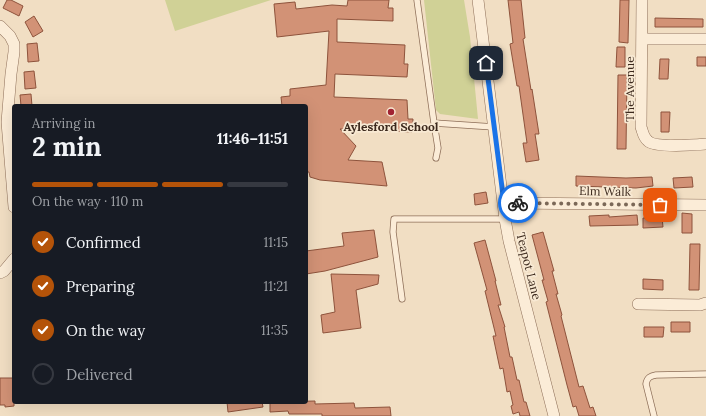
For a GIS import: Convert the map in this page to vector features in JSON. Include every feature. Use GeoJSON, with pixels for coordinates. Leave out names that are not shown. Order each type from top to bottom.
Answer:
{"type":"FeatureCollection","features":[{"type":"Feature","properties":{"kind":"street","name":"Teapot Lane"},"geometry":{"type":"LineString","coordinates":[[478,0],[505,220],[554,416]]}},
{"type":"Feature","properties":{"kind":"street","name":"The Avenue"},"geometry":{"type":"LineString","coordinates":[[642,0],[643,135],[652,144],[706,144]]}},
{"type":"Feature","properties":{"kind":"street"},"geometry":{"type":"LineString","coordinates":[[0,26],[10,36],[14,44],[7,122],[12,183]]}},
{"type":"Feature","properties":{"kind":"street"},"geometry":{"type":"LineString","coordinates":[[642,39],[706,39]]}},
{"type":"Feature","properties":{"kind":"street","name":"Elm Walk"},"geometry":{"type":"LineString","coordinates":[[504,203],[706,205]]}},
{"type":"Feature","properties":{"kind":"street"},"geometry":{"type":"LineString","coordinates":[[0,273],[4,271],[12,261]]}},
{"type":"Feature","properties":{"kind":"street"},"geometry":{"type":"LineString","coordinates":[[638,304],[700,305],[706,303]]}},
{"type":"Feature","properties":{"kind":"lane"},"geometry":{"type":"LineString","coordinates":[[417,0],[438,148],[436,158]]}},
{"type":"Feature","properties":{"kind":"lane"},"geometry":{"type":"LineString","coordinates":[[434,123],[494,127]]}},
{"type":"Feature","properties":{"kind":"lane"},"geometry":{"type":"LineString","coordinates":[[402,299],[393,232],[394,219],[505,220]]}},
{"type":"Feature","properties":{"kind":"lane"},"geometry":{"type":"LineString","coordinates":[[654,416],[646,384],[650,376],[706,374]]}},
{"type":"Feature","properties":{"kind":"green space"},"geometry":{"type":"Polygon","coordinates":[[[165,0],[271,0],[175,31],[165,0]]]}},
{"type":"Feature","properties":{"kind":"green space"},"geometry":{"type":"Polygon","coordinates":[[[424,0],[464,0],[470,37],[478,119],[440,114],[436,110],[424,0]]]}},
{"type":"Feature","properties":{"kind":"building"},"geometry":{"type":"Polygon","coordinates":[[[7,0],[11,0],[23,6],[19,16],[3,8],[7,0]]]}},
{"type":"Feature","properties":{"kind":"building"},"geometry":{"type":"Polygon","coordinates":[[[348,0],[389,0],[388,8],[393,8],[393,21],[337,19],[337,42],[405,45],[404,64],[408,64],[407,77],[335,74],[334,97],[407,100],[408,119],[413,119],[412,132],[340,129],[356,146],[348,160],[382,162],[387,186],[320,180],[310,177],[308,172],[308,104],[282,104],[281,97],[290,96],[290,89],[326,85],[329,31],[277,37],[274,4],[295,2],[296,9],[332,5],[347,6],[348,0]]]}},
{"type":"Feature","properties":{"kind":"building"},"geometry":{"type":"Polygon","coordinates":[[[508,0],[521,0],[525,38],[523,39],[539,134],[535,134],[539,160],[526,162],[523,143],[527,143],[519,86],[517,86],[510,44],[513,43],[508,0]]]}},
{"type":"Feature","properties":{"kind":"building"},"geometry":{"type":"Polygon","coordinates":[[[620,0],[629,0],[628,43],[619,42],[620,0]]]}},
{"type":"Feature","properties":{"kind":"building"},"geometry":{"type":"Polygon","coordinates":[[[34,16],[43,31],[33,37],[25,22],[34,16]]]}},
{"type":"Feature","properties":{"kind":"building"},"geometry":{"type":"Polygon","coordinates":[[[655,18],[703,19],[703,27],[655,27],[655,18]]]}},
{"type":"Feature","properties":{"kind":"building"},"geometry":{"type":"Polygon","coordinates":[[[37,43],[39,61],[28,62],[27,44],[37,43]]]}},
{"type":"Feature","properties":{"kind":"building"},"geometry":{"type":"Polygon","coordinates":[[[617,47],[625,47],[625,67],[616,67],[617,47]]]}},
{"type":"Feature","properties":{"kind":"building"},"geometry":{"type":"Polygon","coordinates":[[[697,57],[706,57],[706,66],[697,66],[697,57]]]}},
{"type":"Feature","properties":{"kind":"building"},"geometry":{"type":"Polygon","coordinates":[[[660,59],[669,59],[668,79],[659,79],[660,59]]]}},
{"type":"Feature","properties":{"kind":"building"},"geometry":{"type":"Polygon","coordinates":[[[34,71],[36,88],[25,89],[24,72],[34,71]]]}},
{"type":"Feature","properties":{"kind":"building"},"geometry":{"type":"Polygon","coordinates":[[[618,75],[627,75],[626,149],[617,149],[618,75]]]}},
{"type":"Feature","properties":{"kind":"building"},"geometry":{"type":"Polygon","coordinates":[[[31,94],[32,104],[21,104],[20,95],[31,94]]]}},
{"type":"Feature","properties":{"kind":"building"},"geometry":{"type":"Polygon","coordinates":[[[661,112],[670,112],[669,132],[661,132],[661,112]]]}},
{"type":"Feature","properties":{"kind":"building"},"geometry":{"type":"Polygon","coordinates":[[[576,176],[626,178],[652,177],[653,186],[636,188],[576,186],[576,176]]]}},
{"type":"Feature","properties":{"kind":"building"},"geometry":{"type":"Polygon","coordinates":[[[692,177],[693,187],[674,188],[673,178],[692,177]]]}},
{"type":"Feature","properties":{"kind":"building"},"geometry":{"type":"Polygon","coordinates":[[[486,192],[488,203],[475,205],[474,194],[486,192]]]}},
{"type":"Feature","properties":{"kind":"building"},"geometry":{"type":"Polygon","coordinates":[[[682,213],[692,214],[692,233],[682,233],[682,213]]]}},
{"type":"Feature","properties":{"kind":"building"},"geometry":{"type":"Polygon","coordinates":[[[609,215],[609,217],[637,215],[638,225],[590,226],[589,216],[609,215]]]}},
{"type":"Feature","properties":{"kind":"building"},"geometry":{"type":"Polygon","coordinates":[[[662,217],[663,227],[643,228],[643,218],[662,217]]]}},
{"type":"Feature","properties":{"kind":"building"},"geometry":{"type":"Polygon","coordinates":[[[374,230],[378,257],[325,271],[308,274],[308,251],[344,246],[342,233],[374,230]]]}},
{"type":"Feature","properties":{"kind":"building"},"geometry":{"type":"Polygon","coordinates":[[[543,232],[554,271],[552,271],[558,294],[556,294],[579,387],[583,386],[590,408],[593,407],[596,416],[579,416],[576,406],[573,407],[546,302],[548,301],[542,280],[544,280],[532,235],[543,232]]]}},
{"type":"Feature","properties":{"kind":"building"},"geometry":{"type":"Polygon","coordinates":[[[485,240],[496,281],[501,305],[498,305],[505,327],[510,357],[512,357],[517,380],[519,380],[524,402],[526,402],[530,416],[520,416],[519,412],[513,414],[510,391],[507,392],[503,368],[500,369],[493,336],[496,336],[485,291],[487,290],[474,243],[485,240]]]}},
{"type":"Feature","properties":{"kind":"building"},"geometry":{"type":"Polygon","coordinates":[[[690,244],[700,244],[699,290],[689,290],[690,244]]]}},
{"type":"Feature","properties":{"kind":"building"},"geometry":{"type":"Polygon","coordinates":[[[331,274],[379,275],[378,284],[356,290],[361,328],[323,333],[321,315],[335,312],[331,274]]]}},
{"type":"Feature","properties":{"kind":"building"},"geometry":{"type":"Polygon","coordinates":[[[643,279],[663,280],[663,290],[643,289],[643,279]]]}},
{"type":"Feature","properties":{"kind":"building"},"geometry":{"type":"Polygon","coordinates":[[[671,322],[690,322],[690,332],[671,332],[671,322]]]}},
{"type":"Feature","properties":{"kind":"building"},"geometry":{"type":"Polygon","coordinates":[[[644,327],[664,327],[663,337],[644,337],[644,327]]]}},
{"type":"Feature","properties":{"kind":"building"},"geometry":{"type":"Polygon","coordinates":[[[0,378],[12,378],[12,404],[14,404],[14,406],[5,407],[5,405],[0,405],[0,378]]]}},
{"type":"Feature","properties":{"kind":"building"},"geometry":{"type":"Polygon","coordinates":[[[308,401],[315,401],[315,404],[354,403],[355,408],[390,407],[391,416],[322,416],[322,414],[289,414],[288,411],[270,412],[270,404],[308,404],[308,401]]]}},
{"type":"Feature","properties":{"kind":"building"},"geometry":{"type":"Polygon","coordinates":[[[227,404],[262,404],[263,407],[228,412],[227,404]]]}},
{"type":"Feature","properties":{"kind":"way so far"},"geometry":{"type":"LineString","coordinates":[[518,203],[660,205]]}},
{"type":"Feature","properties":{"kind":"place","name":"Aylesford School"},"geometry":{"type":"Point","coordinates":[391,112]}},
{"type":"Feature","properties":{"kind":"route"},"geometry":{"type":"LineString","coordinates":[[486,63],[504,203],[518,203]]}}]}
